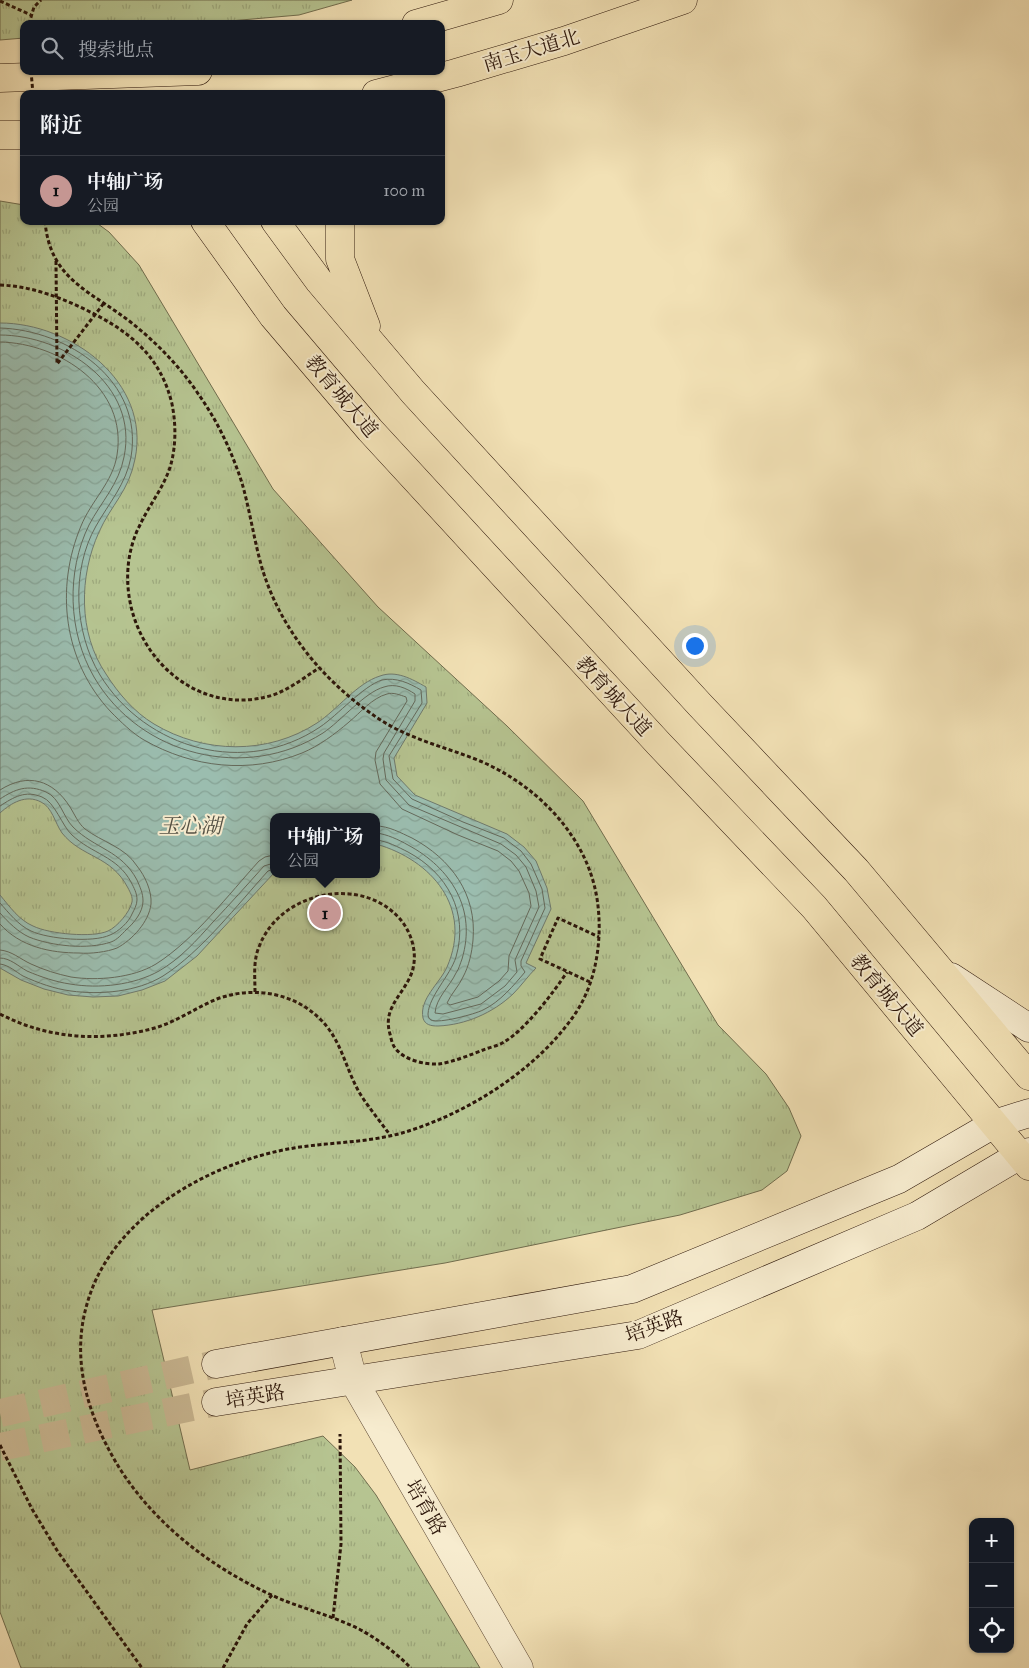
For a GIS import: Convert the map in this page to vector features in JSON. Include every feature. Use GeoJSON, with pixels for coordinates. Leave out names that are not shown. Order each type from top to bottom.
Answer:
{"type":"FeatureCollection","features":[{"type":"Feature","properties":{"kind":"main road"},"geometry":{"type":"LineString","coordinates":[[430,20],[498,0]]}},
{"type":"Feature","properties":{"kind":"main road","name":"南玉大道北"},"geometry":{"type":"LineString","coordinates":[[445,75],[564,41],[684,0]]}},
{"type":"Feature","properties":{"kind":"main road"},"geometry":{"type":"LineString","coordinates":[[445,93],[491,62]]}},
{"type":"Feature","properties":{"kind":"main road","name":"南玉大道北"},"geometry":{"type":"LineString","coordinates":[[390,90],[444,75]]}},
{"type":"Feature","properties":{"kind":"main road"},"geometry":{"type":"LineString","coordinates":[[0,78],[122,84],[190,79]]}},
{"type":"Feature","properties":{"kind":"main road"},"geometry":{"type":"LineString","coordinates":[[0,135],[20,135]]}},
{"type":"Feature","properties":{"kind":"main road","name":"教育城大道"},"geometry":{"type":"LineString","coordinates":[[209,225],[273,316],[370,430],[513,587],[814,908],[994,1124],[1026,1157]]}},
{"type":"Feature","properties":{"kind":"main road"},"geometry":{"type":"LineString","coordinates":[[278,225],[319,281],[412,392],[548,541],[856,870],[1029,1076]]}},
{"type":"Feature","properties":{"kind":"main road"},"geometry":{"type":"LineString","coordinates":[[340,225],[340,260],[374,346]]}},
{"type":"Feature","properties":{"kind":"main road"},"geometry":{"type":"LineString","coordinates":[[940,970],[1029,1028]]}},
{"type":"Feature","properties":{"kind":"main road","name":"培英路"},"geometry":{"type":"LineString","coordinates":[[216,1364],[632,1289],[899,1180],[994,1124],[1029,1113]]}},
{"type":"Feature","properties":{"kind":"main road","name":"培英路"},"geometry":{"type":"LineString","coordinates":[[216,1402],[638,1335],[916,1216],[1026,1157]]}},
{"type":"Feature","properties":{"kind":"main road","name":"培育路"},"geometry":{"type":"LineString","coordinates":[[343,1341],[353,1380],[519,1668]]}},
{"type":"Feature","properties":{"kind":"path"},"geometry":{"type":"LineString","coordinates":[[30,20],[34,7],[41,0]]}},
{"type":"Feature","properties":{"kind":"path"},"geometry":{"type":"LineString","coordinates":[[0,1],[31,16]]}},
{"type":"Feature","properties":{"kind":"path"},"geometry":{"type":"LineString","coordinates":[[31,75],[33,90]]}},
{"type":"Feature","properties":{"kind":"path"},"geometry":{"type":"LineString","coordinates":[[45,225],[46,238],[56,261],[71,280],[129,321],[156,344],[180,369],[201,397],[217,424],[241,481],[263,573],[276,604],[292,632],[311,659],[333,683],[386,724],[417,739],[476,760],[502,772],[526,788],[567,827],[582,852],[592,876],[598,901],[599,937],[594,970],[590,982],[578,1010],[554,1039],[527,1066],[464,1108],[430,1124],[359,1141],[292,1148],[236,1164],[206,1177],[171,1198],[128,1231],[98,1273],[88,1297],[82,1321],[81,1371],[86,1396],[94,1419],[114,1459],[145,1502],[192,1548],[219,1568],[248,1585],[360,1629],[411,1668]]}},
{"type":"Feature","properties":{"kind":"path"},"geometry":{"type":"LineString","coordinates":[[56,261],[57,364],[104,303]]}},
{"type":"Feature","properties":{"kind":"path"},"geometry":{"type":"LineString","coordinates":[[0,285],[26,288],[50,294],[102,318],[139,344],[152,358],[164,379],[174,413],[174,448],[171,465],[137,532],[132,546],[128,569],[129,592],[137,625],[154,656],[167,671],[200,692],[219,698],[238,700],[275,694],[292,686],[319,668]]}},
{"type":"Feature","properties":{"kind":"path"},"geometry":{"type":"LineString","coordinates":[[255,992],[255,964],[259,947],[266,932],[276,920],[287,911],[306,901],[321,896],[346,893],[362,895],[384,905],[401,920],[409,934],[414,948],[412,971],[392,1005],[387,1024],[394,1047],[403,1055],[419,1062],[440,1064],[504,1042],[527,1022],[556,989],[567,972]]}},
{"type":"Feature","properties":{"kind":"path"},"geometry":{"type":"LineString","coordinates":[[590,982],[540,959],[558,918],[599,937]]}},
{"type":"Feature","properties":{"kind":"path"},"geometry":{"type":"LineString","coordinates":[[0,1014],[32,1028],[62,1035],[93,1038],[124,1035],[154,1028],[185,1016],[216,1000],[234,994],[255,992],[288,998],[320,1018],[332,1032],[360,1093],[390,1135]]}},
{"type":"Feature","properties":{"kind":"path"},"geometry":{"type":"LineString","coordinates":[[333,1618],[341,1544],[340,1434]]}},
{"type":"Feature","properties":{"kind":"path"},"geometry":{"type":"LineString","coordinates":[[0,1445],[32,1509],[58,1552],[142,1668]]}},
{"type":"Feature","properties":{"kind":"path"},"geometry":{"type":"LineString","coordinates":[[223,1668],[247,1624],[272,1595]]}},
{"type":"Feature","properties":{"kind":"green space"},"geometry":{"type":"Polygon","coordinates":[[[0,0],[352,0],[299,15],[241,20],[20,20],[20,38],[0,40],[0,0]]]}},
{"type":"Feature","properties":{"kind":"green space"},"geometry":{"type":"Polygon","coordinates":[[[0,201],[20,204],[20,225],[99,225],[109,232],[139,265],[273,489],[378,607],[507,726],[583,801],[718,1025],[766,1074],[789,1108],[801,1136],[787,1171],[762,1190],[680,1215],[445,1263],[152,1310],[190,1470],[323,1436],[355,1467],[376,1495],[480,1668],[21,1668],[0,1612],[0,201]]]}},
{"type":"Feature","properties":{"kind":"water","name":"玉心湖"},"geometry":{"type":"Polygon","coordinates":[[[0,323],[27,326],[53,333],[78,346],[100,362],[118,382],[131,405],[137,431],[135,459],[129,480],[99,532],[92,549],[85,585],[84,604],[90,641],[97,658],[106,674],[127,702],[154,724],[173,734],[194,741],[236,747],[278,741],[298,733],[325,718],[363,684],[372,679],[386,674],[410,678],[426,687],[427,703],[394,758],[397,776],[415,795],[507,834],[524,847],[536,861],[547,888],[551,909],[526,963],[536,968],[516,991],[497,1007],[478,1017],[448,1025],[429,1025],[423,1018],[424,1004],[444,973],[454,945],[455,925],[451,906],[442,889],[430,874],[414,862],[396,851],[380,845],[380,813],[270,813],[270,877],[197,956],[165,981],[142,990],[118,996],[68,995],[44,989],[21,980],[0,968],[0,895],[19,917],[33,926],[49,931],[82,935],[101,933],[112,929],[126,915],[131,906],[132,896],[121,877],[113,869],[78,848],[62,833],[51,811],[45,804],[35,800],[24,799],[14,803],[0,813],[0,323]]]}},
{"type":"Feature","properties":{"kind":"tunnel"},"geometry":{"type":"LineString","coordinates":[[0,1413],[216,1364]]}},
{"type":"Feature","properties":{"kind":"tunnel"},"geometry":{"type":"LineString","coordinates":[[0,1447],[216,1402]]}},
{"type":"Feature","properties":{"kind":"place","name":"中轴广场"},"geometry":{"type":"Point","coordinates":[325,913]}}]}
